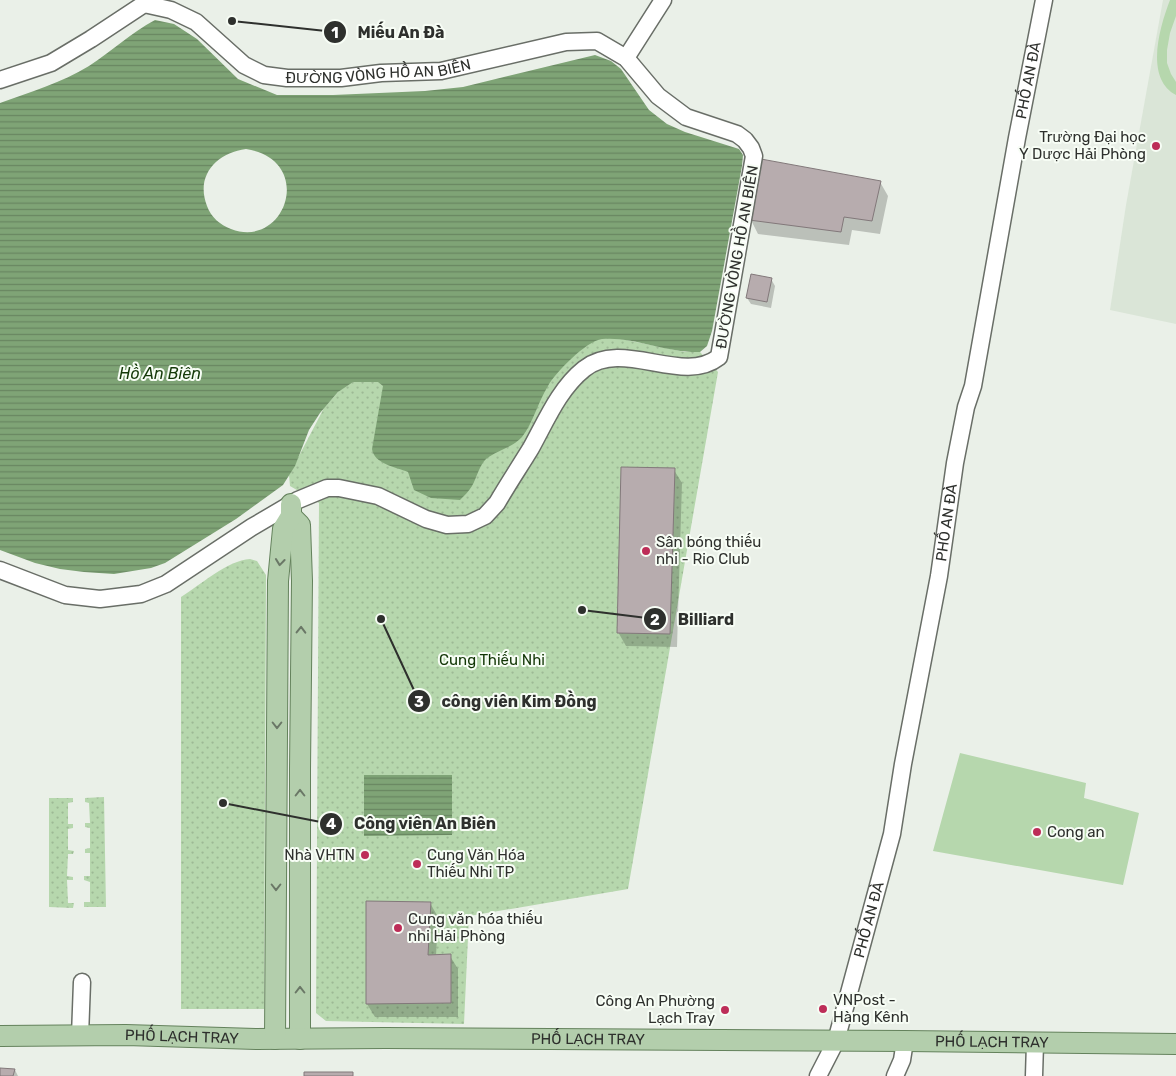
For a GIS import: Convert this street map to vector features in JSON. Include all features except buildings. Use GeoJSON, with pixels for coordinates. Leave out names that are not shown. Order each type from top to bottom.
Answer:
{"type":"FeatureCollection","features":[{"type":"Feature","properties":{"kind":"main road"},"geometry":{"type":"LineString","coordinates":[[275,1039],[278,581],[283,529],[291,510]]}},
{"type":"Feature","properties":{"kind":"main road"},"geometry":{"type":"LineString","coordinates":[[291,510],[300,525],[301,562],[300,1039]]}},
{"type":"Feature","properties":{"kind":"main road"},"geometry":{"type":"LineString","coordinates":[[276,768],[300,769]]}},
{"type":"Feature","properties":{"kind":"main road","name":"PHỐ LẠCH TRAY"},"geometry":{"type":"LineString","coordinates":[[0,1036],[126,1035],[275,1039],[905,1040],[1176,1044]]}},
{"type":"Feature","properties":{"kind":"street"},"geometry":{"type":"LineString","coordinates":[[626,58],[663,0]]}},
{"type":"Feature","properties":{"kind":"street","name":"PHỐ AN ĐÀ"},"geometry":{"type":"LineString","coordinates":[[818,1076],[836,1041],[892,834],[903,764],[939,576],[954,464],[966,407],[973,386],[1044,0]]}},
{"type":"Feature","properties":{"kind":"street","name":"ĐƯỜNG VÒNG HỒ AN BIÊN"},"geometry":{"type":"LineString","coordinates":[[0,80],[51,63],[144,4],[171,10],[196,22],[244,65],[264,75],[286,78],[341,78],[381,73],[442,71],[566,42],[597,41],[626,58],[658,96],[686,117],[737,134],[746,140],[754,156],[719,357],[711,363],[696,367],[616,358],[595,363],[585,369],[563,390],[497,503],[485,516],[468,524],[447,525],[426,519],[378,496],[339,488],[327,488],[166,584],[141,594],[100,599],[65,595],[0,570]]}},
{"type":"Feature","properties":{"kind":"street"},"geometry":{"type":"LineString","coordinates":[[80,1036],[82,982]]}},
{"type":"Feature","properties":{"kind":"street"},"geometry":{"type":"LineString","coordinates":[[895,1076],[902,1060],[905,1040]]}},
{"type":"Feature","properties":{"kind":"street"},"geometry":{"type":"LineString","coordinates":[[1034,1043],[1034,1076]]}},
{"type":"Feature","properties":{"kind":"shaded area","name":"Trường Đại học Y Dược Hải Phòng"},"geometry":{"type":"Polygon","coordinates":[[[1163,0],[1176,0],[1176,324],[1110,310],[1126,205],[1163,0]]]}},
{"type":"Feature","properties":{"kind":"green space"},"geometry":{"type":"Polygon","coordinates":[[[1170,0],[1176,0],[1176,16],[1170,33],[1167,63],[1176,82],[1176,95],[1166,87],[1160,77],[1157,64],[1159,37],[1170,0]]]}},
{"type":"Feature","properties":{"kind":"green space","name":"Cung Thiếu Nhi"},"geometry":{"type":"Polygon","coordinates":[[[597,334],[685,352],[700,352],[718,372],[628,889],[469,916],[464,1024],[326,1021],[316,1013],[319,503],[290,486],[289,475],[324,408],[356,372],[539,380],[597,334]]]}},
{"type":"Feature","properties":{"kind":"green space"},"geometry":{"type":"Polygon","coordinates":[[[250,559],[257,561],[266,575],[264,1009],[181,1009],[181,597],[232,564],[250,559]]]}},
{"type":"Feature","properties":{"kind":"green space","name":"Cong an"},"geometry":{"type":"Polygon","coordinates":[[[960,753],[1086,783],[1084,798],[1139,813],[1123,885],[933,851],[960,753]]]}},
{"type":"Feature","properties":{"kind":"green space"},"geometry":{"type":"Polygon","coordinates":[[[104,797],[106,907],[84,907],[84,902],[90,902],[90,882],[84,880],[84,876],[90,876],[90,853],[85,853],[85,849],[90,848],[90,828],[85,827],[85,823],[90,823],[89,803],[85,802],[85,798],[104,797]]]}},
{"type":"Feature","properties":{"kind":"green space"},"geometry":{"type":"Polygon","coordinates":[[[49,798],[73,798],[73,802],[68,803],[68,824],[73,824],[73,828],[68,829],[68,850],[74,851],[73,854],[68,854],[67,876],[73,877],[73,880],[67,880],[68,903],[74,903],[73,908],[49,907],[49,798]]]}},
{"type":"Feature","properties":{"kind":"water","name":"Hồ An Biên"},"geometry":{"type":"Polygon","coordinates":[[[155,20],[174,24],[197,39],[238,79],[277,95],[333,95],[425,91],[463,87],[595,55],[611,61],[621,69],[649,110],[667,124],[685,132],[739,149],[743,155],[712,331],[707,346],[700,352],[688,352],[613,339],[602,339],[588,345],[572,358],[552,380],[522,437],[514,444],[486,459],[472,486],[460,500],[431,498],[414,490],[408,472],[381,462],[377,458],[372,449],[383,386],[378,382],[353,382],[338,392],[320,413],[309,430],[295,466],[283,485],[236,519],[165,563],[151,568],[114,574],[84,572],[35,563],[0,550],[0,103],[45,87],[78,72],[155,20]],[[246,149],[226,155],[211,167],[206,175],[204,195],[213,217],[220,223],[231,229],[250,232],[266,227],[278,216],[285,201],[287,185],[281,169],[268,156],[246,149]]]}},
{"type":"Feature","properties":{"kind":"water"},"geometry":{"type":"Polygon","coordinates":[[[364,775],[452,775],[452,835],[364,836],[364,775]]]}},
{"type":"Feature","properties":{"kind":"place","name":"Miếu An Đà"},"geometry":{"type":"Point","coordinates":[232,21]}},
{"type":"Feature","properties":{"kind":"place","name":"Trường Đại học Y Dược Hải Phòng"},"geometry":{"type":"Point","coordinates":[1156,146]}},
{"type":"Feature","properties":{"kind":"place","name":"Sân bóng thiếu nhi - Rio Club"},"geometry":{"type":"Point","coordinates":[646,551]}},
{"type":"Feature","properties":{"kind":"place","name":"Billiard"},"geometry":{"type":"Point","coordinates":[582,610]}},
{"type":"Feature","properties":{"kind":"place","name":"công viên Kim Đồng"},"geometry":{"type":"Point","coordinates":[381,619]}},
{"type":"Feature","properties":{"kind":"place","name":"Công viên An Biên"},"geometry":{"type":"Point","coordinates":[223,803]}},
{"type":"Feature","properties":{"kind":"place","name":"Cong an"},"geometry":{"type":"Point","coordinates":[1037,832]}},
{"type":"Feature","properties":{"kind":"place","name":"Nhà VHTN"},"geometry":{"type":"Point","coordinates":[365,855]}},
{"type":"Feature","properties":{"kind":"place","name":"Cung Văn Hóa Thiếu Nhi TP"},"geometry":{"type":"Point","coordinates":[417,864]}},
{"type":"Feature","properties":{"kind":"place","name":"Cung văn hóa thiếu nhi Hải Phòng"},"geometry":{"type":"Point","coordinates":[398,928]}},
{"type":"Feature","properties":{"kind":"place","name":"VNPost - Hàng Kênh"},"geometry":{"type":"Point","coordinates":[823,1009]}},
{"type":"Feature","properties":{"kind":"place","name":"Công An Phường Lạch Tray"},"geometry":{"type":"Point","coordinates":[725,1010]}}]}
